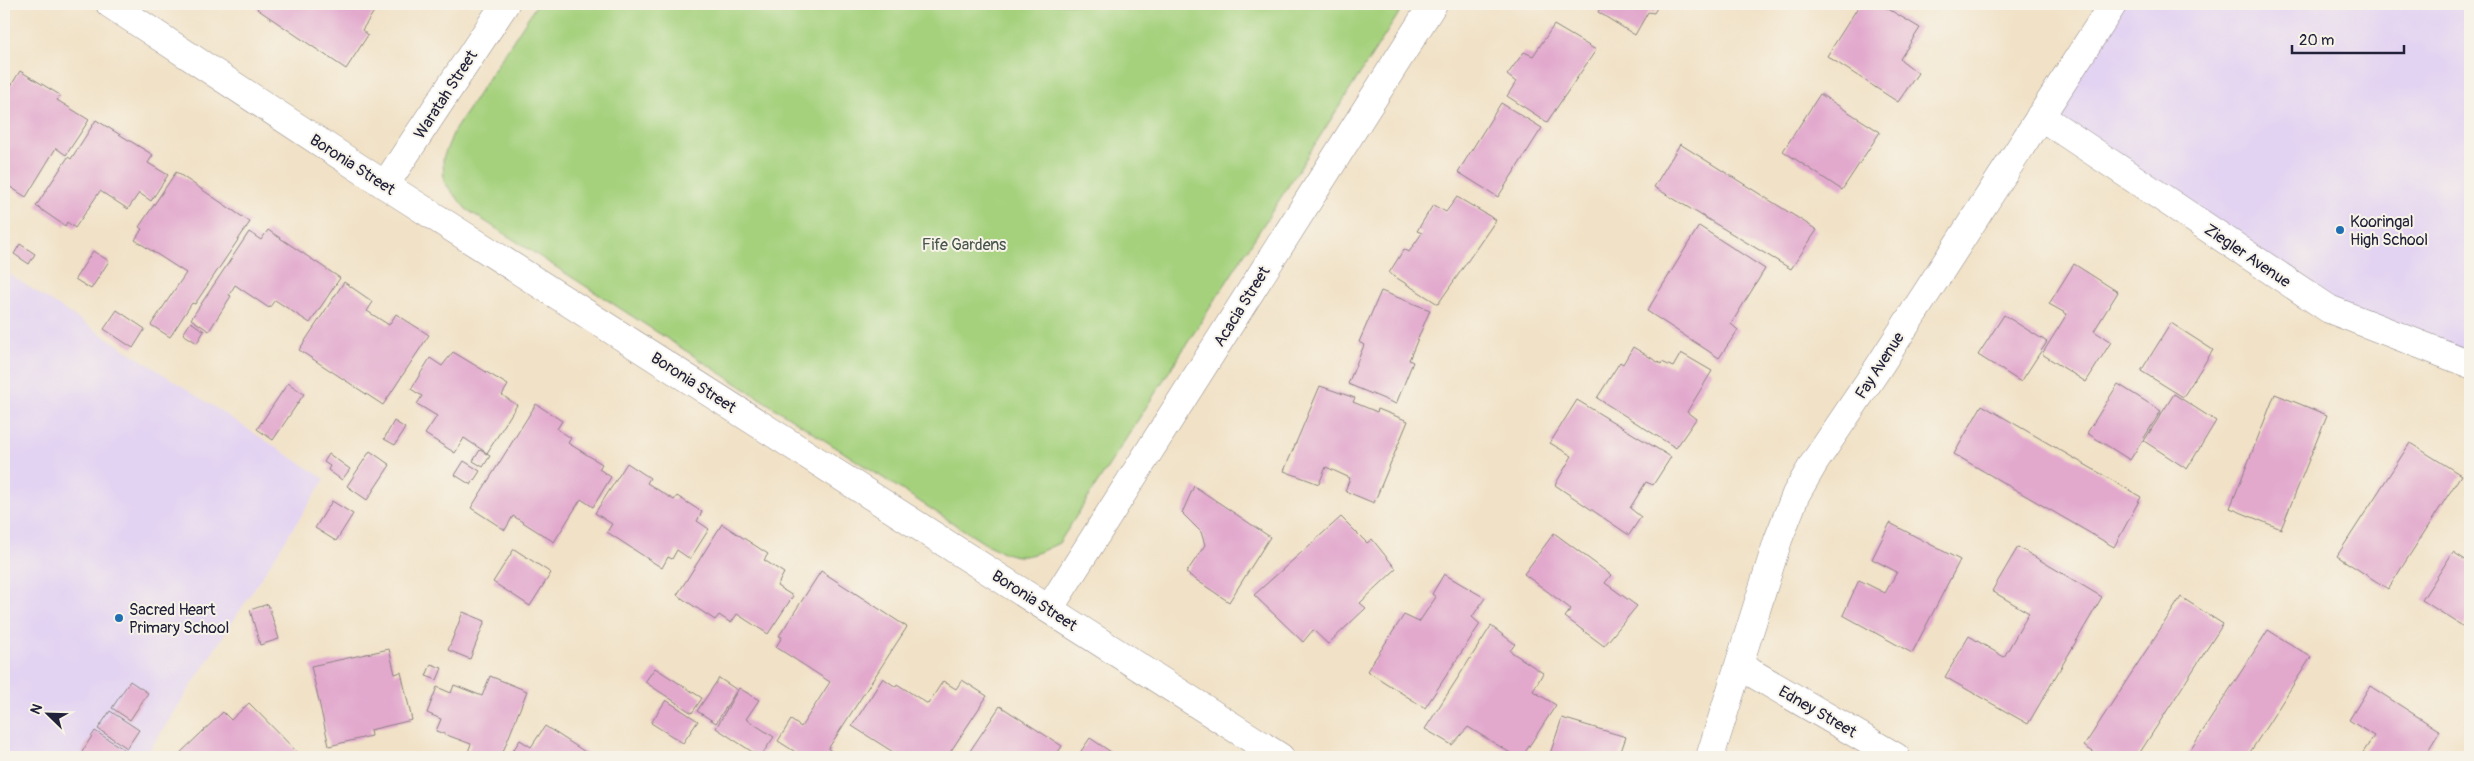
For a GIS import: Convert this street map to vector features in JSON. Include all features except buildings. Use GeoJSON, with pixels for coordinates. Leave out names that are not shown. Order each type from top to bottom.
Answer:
{"type":"FeatureCollection","features":[{"type":"Feature","properties":{"kind":"street","name":"Boronia Street"},"geometry":{"type":"LineString","coordinates":[[110,4],[386,185],[1280,757]]}},
{"type":"Feature","properties":{"kind":"street","name":"Waratah Street"},"geometry":{"type":"LineString","coordinates":[[386,185],[505,4]]}},
{"type":"Feature","properties":{"kind":"street","name":"Acacia Street"},"geometry":{"type":"LineString","coordinates":[[1049,609],[1433,4]]}},
{"type":"Feature","properties":{"kind":"street","name":"Fay Avenue"},"geometry":{"type":"LineString","coordinates":[[1710,757],[1778,540],[1796,494],[1814,463],[1878,368],[2113,4]]}},
{"type":"Feature","properties":{"kind":"street","name":"Ziegler Avenue"},"geometry":{"type":"LineString","coordinates":[[2040,116],[2329,309],[2470,364]]}},
{"type":"Feature","properties":{"kind":"street","name":"Edney Street"},"geometry":{"type":"LineString","coordinates":[[1740,666],[1896,757]]}},
{"type":"Feature","properties":{"kind":"shaded area","name":"Kooringal High School"},"geometry":{"type":"Polygon","coordinates":[[[2113,4],[2470,4],[2470,364],[2329,309],[2040,116],[2113,4]]]}},
{"type":"Feature","properties":{"kind":"shaded area","name":"Sacred Heart Primary School"},"geometry":{"type":"Polygon","coordinates":[[[4,271],[325,479],[145,757],[4,757],[4,271]]]}},
{"type":"Feature","properties":{"kind":"green space","name":"Fife Gardens"},"geometry":{"type":"Polygon","coordinates":[[[537,4],[1405,4],[1059,543],[1037,553],[1022,556],[1006,553],[984,543],[466,209],[444,182],[443,158],[454,131],[537,4]]]}},
{"type":"Feature","properties":{"kind":"place","name":"Kooringal High School"},"geometry":{"type":"Point","coordinates":[2340,230]}},
{"type":"Feature","properties":{"kind":"place","name":"Sacred Heart Primary School"},"geometry":{"type":"Point","coordinates":[119,618]}}]}
